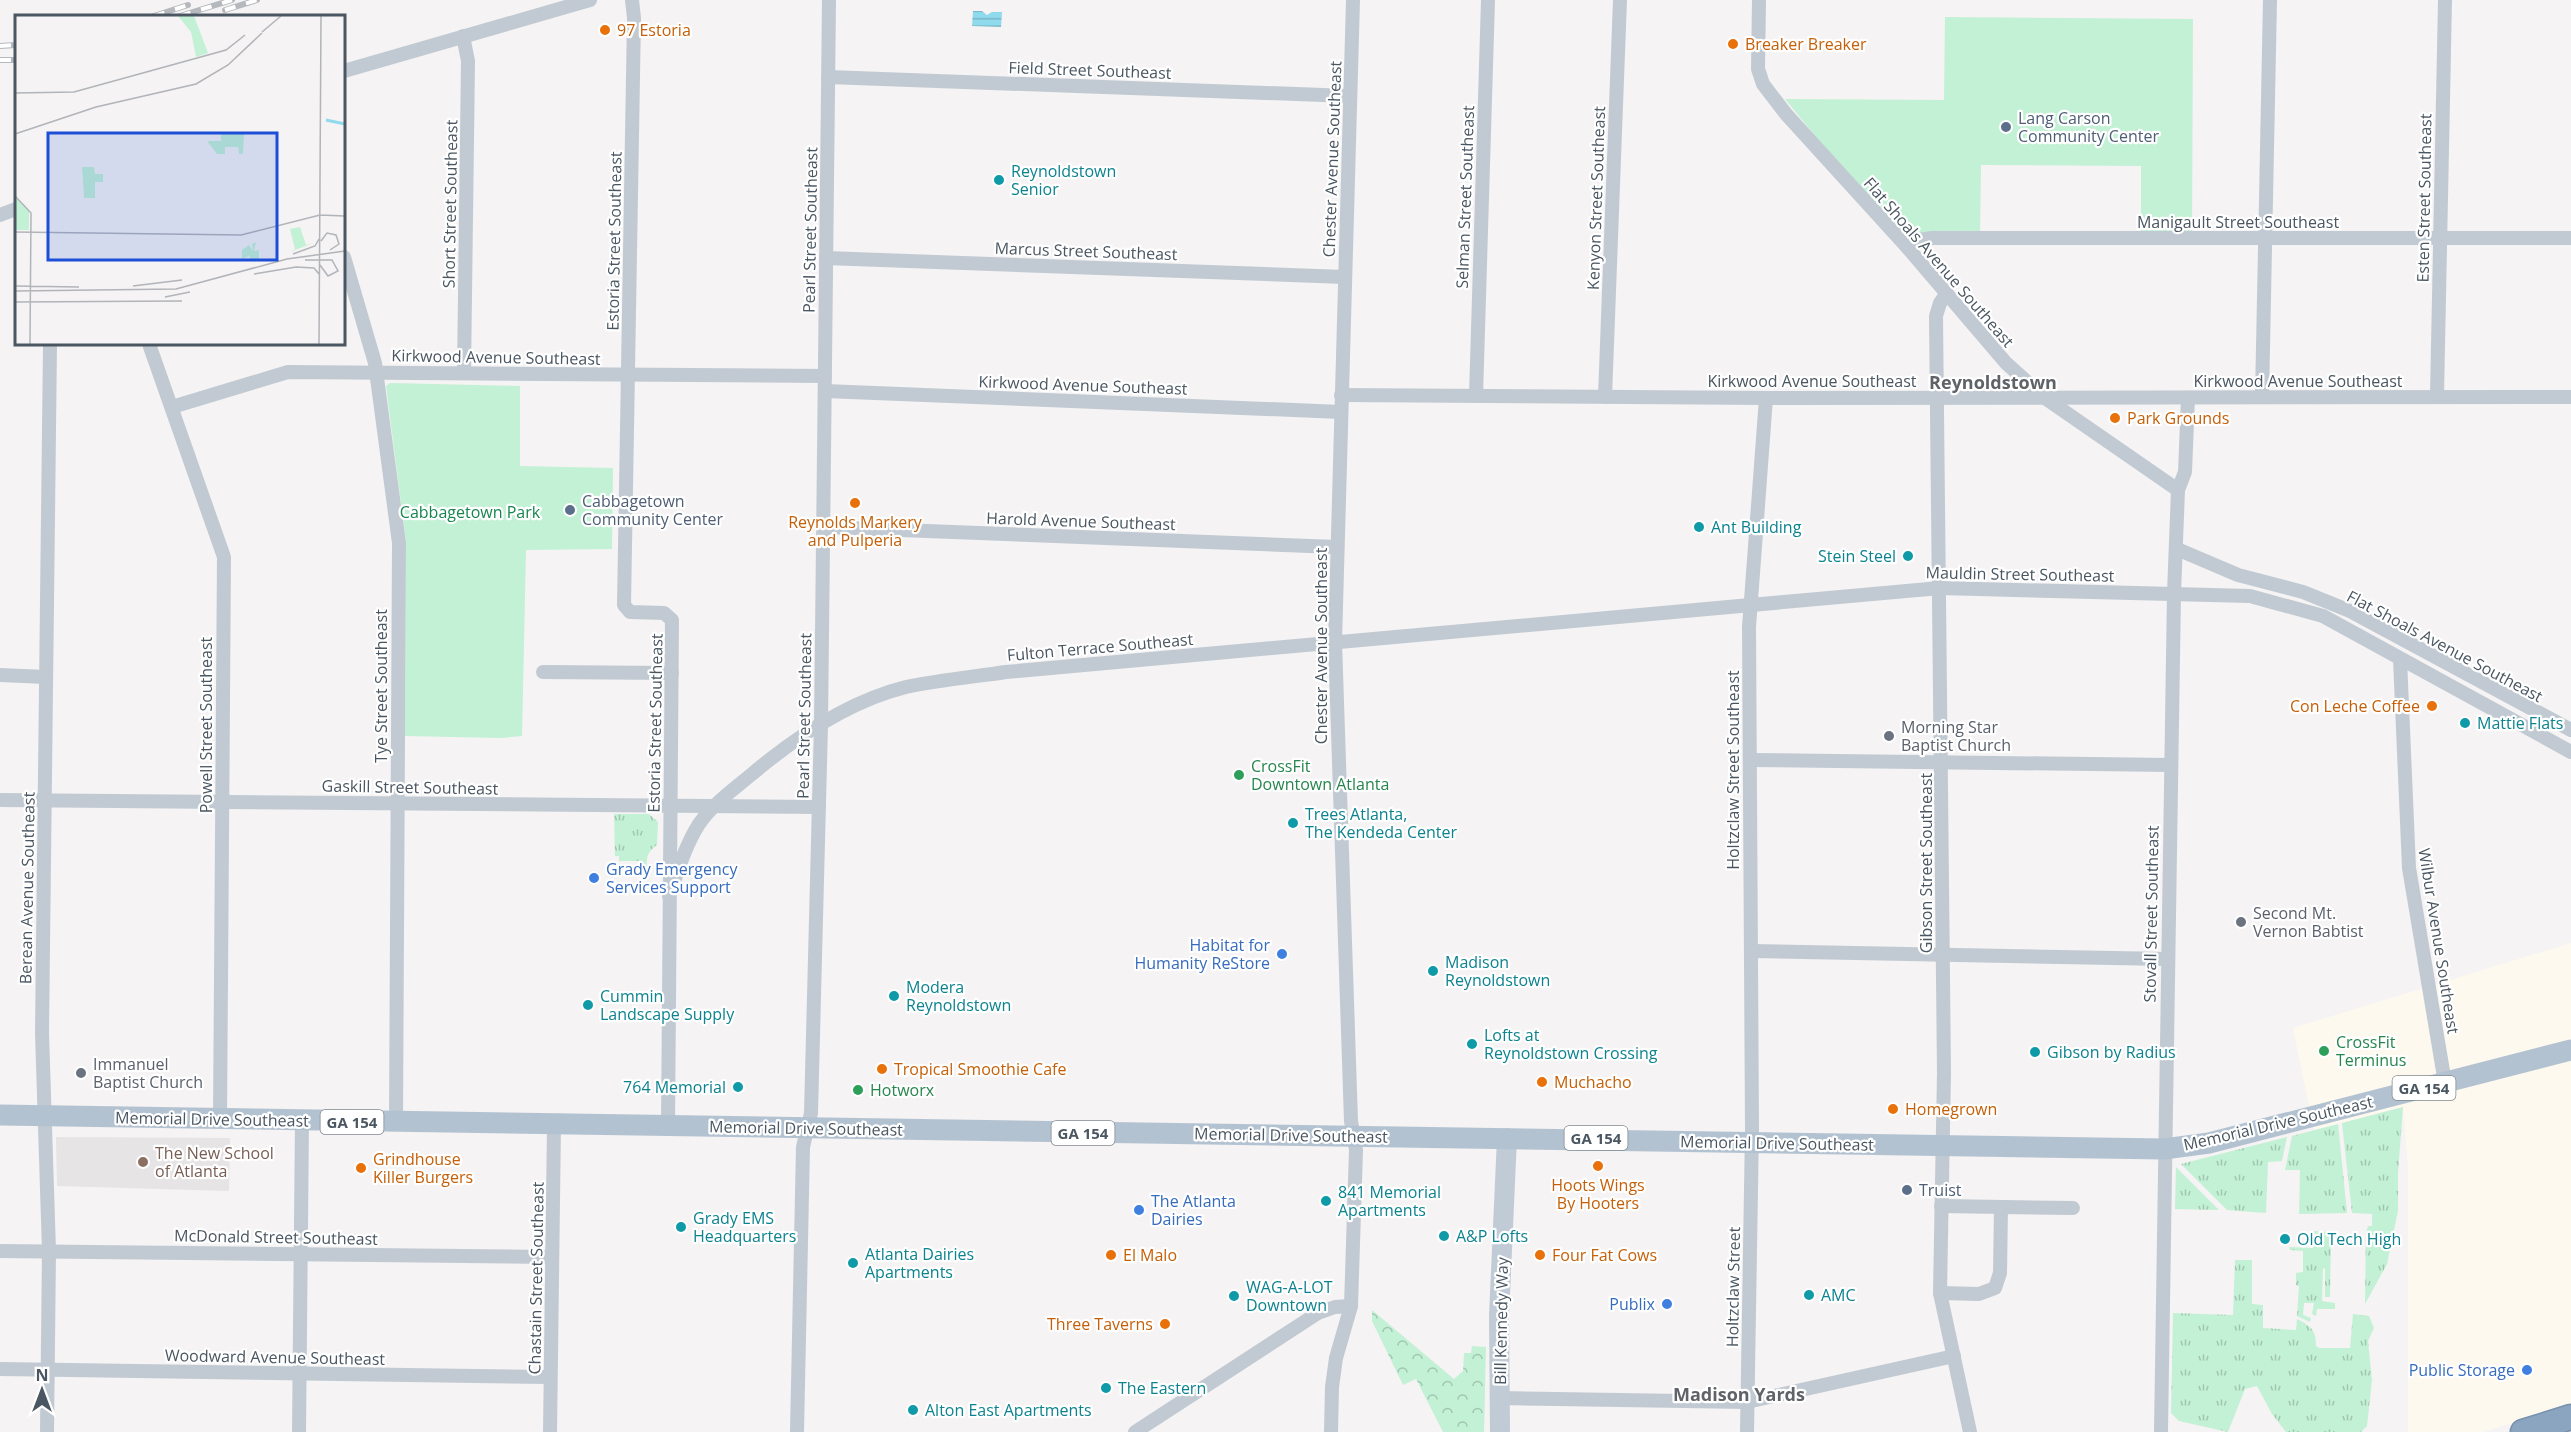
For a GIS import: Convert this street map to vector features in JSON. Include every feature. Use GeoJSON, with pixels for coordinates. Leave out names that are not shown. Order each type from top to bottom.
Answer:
{"type":"FeatureCollection","features":[{"type":"Feature","properties":{"kind":"highway"},"geometry":{"type":"LineString","coordinates":[[2523,1432],[2571,1417]]}},
{"type":"Feature","properties":{"kind":"main road","name":"Memorial Drive Southeast"},"geometry":{"type":"LineString","coordinates":[[0,1115],[2164,1149],[2209,1143],[2571,1050]]}},
{"type":"Feature","properties":{"kind":"street"},"geometry":{"type":"LineString","coordinates":[[345,71],[590,0]]}},
{"type":"Feature","properties":{"kind":"street","name":"Estoria Street Southeast"},"geometry":{"type":"LineString","coordinates":[[632,0],[624,605],[630,612],[664,613],[670,616],[672,673],[668,1126]]}},
{"type":"Feature","properties":{"kind":"street","name":"Pearl Street Southeast"},"geometry":{"type":"LineString","coordinates":[[797,1432],[803,1147],[811,1113],[821,725],[829,0]]}},
{"type":"Feature","properties":{"kind":"street","name":"Chester Avenue Southeast"},"geometry":{"type":"LineString","coordinates":[[1331,1432],[1332,1387],[1336,1358],[1351,1306],[1356,1150],[1351,1110],[1335,642],[1353,0]]}},
{"type":"Feature","properties":{"kind":"street","name":"Selman Street Southeast"},"geometry":{"type":"LineString","coordinates":[[1476,396],[1488,0]]}},
{"type":"Feature","properties":{"kind":"street","name":"Kenyon Street Southeast"},"geometry":{"type":"LineString","coordinates":[[1605,397],[1620,0]]}},
{"type":"Feature","properties":{"kind":"street","name":"Flat Shoals Avenue Southeast"},"geometry":{"type":"LineString","coordinates":[[1759,0],[1757,59],[1763,84],[1786,114],[1907,247],[2006,363],[2045,398],[2178,490]]}},
{"type":"Feature","properties":{"kind":"street"},"geometry":{"type":"LineString","coordinates":[[2262,398],[2270,0]]}},
{"type":"Feature","properties":{"kind":"street","name":"Esten Street Southeast"},"geometry":{"type":"LineString","coordinates":[[2437,396],[2445,0]]}},
{"type":"Feature","properties":{"kind":"street","name":"Short Street Southeast"},"geometry":{"type":"LineString","coordinates":[[463,36],[468,61],[464,373]]}},
{"type":"Feature","properties":{"kind":"street","name":"Field Street Southeast"},"geometry":{"type":"LineString","coordinates":[[828,77],[1350,96]]}},
{"type":"Feature","properties":{"kind":"street"},"geometry":{"type":"LineString","coordinates":[[0,215],[15,209]]}},
{"type":"Feature","properties":{"kind":"street","name":"Manigault Street Southeast"},"geometry":{"type":"LineString","coordinates":[[1907,247],[1918,240],[1932,238],[2571,238]]}},
{"type":"Feature","properties":{"kind":"street","name":"Marcus Street Southeast"},"geometry":{"type":"LineString","coordinates":[[826,258],[1345,277]]}},
{"type":"Feature","properties":{"kind":"street","name":"Tye Street Southeast"},"geometry":{"type":"LineString","coordinates":[[345,260],[373,352],[399,543],[396,1122]]}},
{"type":"Feature","properties":{"kind":"street","name":"Gibson Street Southeast"},"geometry":{"type":"LineString","coordinates":[[1947,293],[1940,303],[1936,316],[1944,955],[1940,1293],[1970,1432]]}},
{"type":"Feature","properties":{"kind":"street","name":"Berean Avenue Southeast"},"geometry":{"type":"LineString","coordinates":[[47,1432],[49,1251],[42,1033],[50,345]]}},
{"type":"Feature","properties":{"kind":"street","name":"Powell Street Southeast"},"geometry":{"type":"LineString","coordinates":[[149,345],[224,557],[220,1120]]}},
{"type":"Feature","properties":{"kind":"street","name":"Kirkwood Avenue Southeast"},"geometry":{"type":"LineString","coordinates":[[172,407],[288,372],[825,376]]}},
{"type":"Feature","properties":{"kind":"street","name":"Kirkwood Avenue Southeast"},"geometry":{"type":"LineString","coordinates":[[825,391],[1341,412]]}},
{"type":"Feature","properties":{"kind":"street","name":"Kirkwood Avenue Southeast"},"geometry":{"type":"LineString","coordinates":[[1341,394],[1766,398],[2571,397]]}},
{"type":"Feature","properties":{"kind":"street","name":"Holtzclaw Street Southeast"},"geometry":{"type":"LineString","coordinates":[[1752,1143],[1751,605],[1766,398]]}},
{"type":"Feature","properties":{"kind":"street","name":"Stovall Street Southeast"},"geometry":{"type":"LineString","coordinates":[[2161,1432],[2170,765],[2178,490],[2186,472],[2188,398]]}},
{"type":"Feature","properties":{"kind":"street","name":"Harold Avenue Southeast"},"geometry":{"type":"LineString","coordinates":[[824,527],[1336,547]]}},
{"type":"Feature","properties":{"kind":"street","name":"Flat Shoals Avenue Southeast"},"geometry":{"type":"LineString","coordinates":[[2177,549],[2238,575],[2303,592],[2350,611],[2571,730]]}},
{"type":"Feature","properties":{"kind":"street","name":"Mauldin Street Southeast"},"geometry":{"type":"LineString","coordinates":[[1626,616],[1940,588],[2250,596],[2323,616],[2400,659]]}},
{"type":"Feature","properties":{"kind":"street","name":"Flat Shoals Avenue Southeast"},"geometry":{"type":"LineString","coordinates":[[2250,596],[2303,592]]}},
{"type":"Feature","properties":{"kind":"street","name":"Fulton Terrace Southeast"},"geometry":{"type":"LineString","coordinates":[[669,896],[687,846],[700,823],[715,805],[772,757],[821,725],[875,697],[933,682],[1006,672],[1626,616]]}},
{"type":"Feature","properties":{"kind":"street","name":"Flat Shoals Avenue Southeast"},"geometry":{"type":"LineString","coordinates":[[2400,659],[2571,752]]}},
{"type":"Feature","properties":{"kind":"street","name":"Wilbur Avenue Southeast"},"geometry":{"type":"LineString","coordinates":[[2400,659],[2409,868],[2445,1083]]}},
{"type":"Feature","properties":{"kind":"street"},"geometry":{"type":"LineString","coordinates":[[543,672],[672,673]]}},
{"type":"Feature","properties":{"kind":"street"},"geometry":{"type":"LineString","coordinates":[[0,675],[46,677]]}},
{"type":"Feature","properties":{"kind":"street"},"geometry":{"type":"LineString","coordinates":[[1750,760],[2170,765]]}},
{"type":"Feature","properties":{"kind":"street","name":"Gaskill Street Southeast"},"geometry":{"type":"LineString","coordinates":[[0,800],[819,807]]}},
{"type":"Feature","properties":{"kind":"street"},"geometry":{"type":"LineString","coordinates":[[1751,951],[2167,959]]}},
{"type":"Feature","properties":{"kind":"street"},"geometry":{"type":"LineString","coordinates":[[299,1432],[302,1121]]}},
{"type":"Feature","properties":{"kind":"street","name":"Chastain Street Southeast"},"geometry":{"type":"LineString","coordinates":[[550,1432],[554,1125]]}},
{"type":"Feature","properties":{"kind":"street","name":"Bill Kennedy Way"},"geometry":{"type":"LineString","coordinates":[[1500,1432],[1499,1316],[1507,1138]]}},
{"type":"Feature","properties":{"kind":"street","name":"Holtzclaw Street"},"geometry":{"type":"LineString","coordinates":[[1747,1432],[1752,1143]]}},
{"type":"Feature","properties":{"kind":"street"},"geometry":{"type":"LineString","coordinates":[[1941,1206],[2073,1208]]}},
{"type":"Feature","properties":{"kind":"street"},"geometry":{"type":"LineString","coordinates":[[1940,1293],[1980,1294],[1995,1288],[2000,1273],[2001,1207]]}},
{"type":"Feature","properties":{"kind":"street","name":"McDonald Street Southeast"},"geometry":{"type":"LineString","coordinates":[[0,1251],[552,1257]]}},
{"type":"Feature","properties":{"kind":"street"},"geometry":{"type":"LineString","coordinates":[[1135,1432],[1318,1313],[1335,1307],[1351,1306]]}},
{"type":"Feature","properties":{"kind":"street"},"geometry":{"type":"LineString","coordinates":[[1500,1398],[1747,1402],[1954,1356]]}},
{"type":"Feature","properties":{"kind":"street","name":"Woodward Avenue Southeast"},"geometry":{"type":"LineString","coordinates":[[0,1369],[550,1377]]}},
{"type":"Feature","properties":{"kind":"shaded area"},"geometry":{"type":"Polygon","coordinates":[[[2571,943],[2571,1405],[2483,1432],[2408,1432],[2408,1168],[2403,1107],[2314,1130],[2293,1028],[2571,943]]]}},
{"type":"Feature","properties":{"kind":"shaded area","name":"The New School of Atlanta"},"geometry":{"type":"Polygon","coordinates":[[[56,1137],[230,1138],[229,1191],[57,1186],[56,1137]]]}},
{"type":"Feature","properties":{"kind":"green space"},"geometry":{"type":"Polygon","coordinates":[[[1945,17],[2193,19],[2192,240],[2141,240],[2141,166],[1981,165],[1980,238],[1898,237],[1785,99],[1944,100],[1945,17]]]}},
{"type":"Feature","properties":{"kind":"green space","name":"Cabbagetown Park"},"geometry":{"type":"Polygon","coordinates":[[[390,383],[520,386],[520,466],[613,468],[612,549],[526,550],[522,736],[501,738],[405,736],[406,542],[386,386],[390,383]]]}},
{"type":"Feature","properties":{"kind":"green space"},"geometry":{"type":"Polygon","coordinates":[[[614,814],[649,814],[658,822],[657,845],[648,855],[647,867],[641,868],[641,861],[619,861],[619,856],[615,856],[614,814]]]}},
{"type":"Feature","properties":{"kind":"green space"},"geometry":{"type":"Polygon","coordinates":[[[2403,1107],[2398,1173],[2398,1211],[2387,1264],[2365,1304],[2366,1233],[2368,1226],[2372,1226],[2372,1214],[2352,1213],[2342,1123],[2403,1107]]]}},
{"type":"Feature","properties":{"kind":"green space"},"geometry":{"type":"Polygon","coordinates":[[[2338,1124],[2347,1213],[2299,1214],[2300,1170],[2285,1170],[2292,1136],[2338,1124]]]}},
{"type":"Feature","properties":{"kind":"green space"},"geometry":{"type":"Polygon","coordinates":[[[2287,1137],[2282,1161],[2268,1162],[2266,1213],[2227,1210],[2181,1164],[2287,1137]]]}},
{"type":"Feature","properties":{"kind":"green space"},"geometry":{"type":"Polygon","coordinates":[[[2176,1167],[2219,1210],[2175,1209],[2176,1167]]]}},
{"type":"Feature","properties":{"kind":"green space"},"geometry":{"type":"Polygon","coordinates":[[[2313,1231],[2331,1232],[2330,1297],[2325,1297],[2325,1269],[2323,1268],[2322,1301],[2335,1303],[2335,1309],[2317,1309],[2316,1316],[2312,1314],[2314,1303],[2304,1303],[2303,1315],[2311,1318],[2310,1322],[2297,1316],[2299,1286],[2296,1285],[2296,1273],[2303,1272],[2303,1251],[2290,1250],[2289,1247],[2313,1248],[2313,1231]]]}},
{"type":"Feature","properties":{"kind":"green space"},"geometry":{"type":"Polygon","coordinates":[[[2235,1260],[2252,1260],[2252,1304],[2263,1305],[2263,1328],[2296,1330],[2297,1319],[2312,1329],[2316,1346],[2319,1348],[2350,1348],[2353,1314],[2369,1316],[2374,1328],[2368,1341],[2372,1380],[2367,1426],[2361,1432],[2286,1432],[2272,1414],[2257,1386],[2245,1389],[2228,1432],[2179,1421],[2171,1413],[2173,1313],[2233,1315],[2235,1260]]]}},
{"type":"Feature","properties":{"kind":"green space"},"geometry":{"type":"Polygon","coordinates":[[[1372,1310],[1454,1379],[1463,1371],[1464,1353],[1471,1353],[1472,1346],[1486,1347],[1484,1432],[1443,1432],[1416,1379],[1403,1385],[1372,1321],[1372,1310]]]}},
{"type":"Feature","properties":{"kind":"water"},"geometry":{"type":"Polygon","coordinates":[[[973,11],[982,11],[987,15],[992,12],[1002,12],[1001,27],[972,26],[973,11]]]}},
{"type":"Feature","properties":{"kind":"railway"},"geometry":{"type":"LineString","coordinates":[[183,15],[232,0]]}},
{"type":"Feature","properties":{"kind":"railway"},"geometry":{"type":"LineString","coordinates":[[225,10],[257,0]]}},
{"type":"Feature","properties":{"kind":"railway"},"geometry":{"type":"LineString","coordinates":[[157,15],[188,5]]}},
{"type":"Feature","properties":{"kind":"railway"},"geometry":{"type":"LineString","coordinates":[[0,46],[15,45]]}},
{"type":"Feature","properties":{"kind":"railway"},"geometry":{"type":"LineString","coordinates":[[0,60],[15,60]]}},
{"type":"Feature","properties":{"kind":"place","name":"97 Estoria"},"geometry":{"type":"Point","coordinates":[605,30]}},
{"type":"Feature","properties":{"kind":"place","name":"Breaker Breaker"},"geometry":{"type":"Point","coordinates":[1733,44]}},
{"type":"Feature","properties":{"kind":"place","name":"Lang Carson Community Center"},"geometry":{"type":"Point","coordinates":[2006,127]}},
{"type":"Feature","properties":{"kind":"place","name":"Reynoldstown Senior"},"geometry":{"type":"Point","coordinates":[999,180]}},
{"type":"Feature","properties":{"kind":"place","name":"Park Grounds"},"geometry":{"type":"Point","coordinates":[2115,418]}},
{"type":"Feature","properties":{"kind":"place","name":"Reynolds Markery and Pulperia"},"geometry":{"type":"Point","coordinates":[855,503]}},
{"type":"Feature","properties":{"kind":"place","name":"Cabbagetown Community Center"},"geometry":{"type":"Point","coordinates":[570,510]}},
{"type":"Feature","properties":{"kind":"place","name":"Ant Building"},"geometry":{"type":"Point","coordinates":[1699,527]}},
{"type":"Feature","properties":{"kind":"place","name":"Stein Steel"},"geometry":{"type":"Point","coordinates":[1908,556]}},
{"type":"Feature","properties":{"kind":"place","name":"Con Leche Coffee"},"geometry":{"type":"Point","coordinates":[2432,706]}},
{"type":"Feature","properties":{"kind":"place","name":"Mattie Flats"},"geometry":{"type":"Point","coordinates":[2465,723]}},
{"type":"Feature","properties":{"kind":"place","name":"Morning Star Baptist Church"},"geometry":{"type":"Point","coordinates":[1889,736]}},
{"type":"Feature","properties":{"kind":"place","name":"CrossFit Downtown Atlanta"},"geometry":{"type":"Point","coordinates":[1239,775]}},
{"type":"Feature","properties":{"kind":"place","name":"Trees Atlanta, The Kendeda Center"},"geometry":{"type":"Point","coordinates":[1293,823]}},
{"type":"Feature","properties":{"kind":"place","name":"Grady Emergency Services Support"},"geometry":{"type":"Point","coordinates":[594,878]}},
{"type":"Feature","properties":{"kind":"place","name":"Second Mt. Vernon Babtist"},"geometry":{"type":"Point","coordinates":[2241,922]}},
{"type":"Feature","properties":{"kind":"place","name":"Habitat for Humanity ReStore"},"geometry":{"type":"Point","coordinates":[1282,954]}},
{"type":"Feature","properties":{"kind":"place","name":"Madison Reynoldstown"},"geometry":{"type":"Point","coordinates":[1433,971]}},
{"type":"Feature","properties":{"kind":"place","name":"Modera Reynoldstown"},"geometry":{"type":"Point","coordinates":[894,996]}},
{"type":"Feature","properties":{"kind":"place","name":"Cummin Landscape Supply"},"geometry":{"type":"Point","coordinates":[588,1005]}},
{"type":"Feature","properties":{"kind":"place","name":"Lofts at Reynoldstown Crossing"},"geometry":{"type":"Point","coordinates":[1472,1044]}},
{"type":"Feature","properties":{"kind":"place","name":"CrossFit Terminus"},"geometry":{"type":"Point","coordinates":[2324,1051]}},
{"type":"Feature","properties":{"kind":"place","name":"Gibson by Radius"},"geometry":{"type":"Point","coordinates":[2035,1052]}},
{"type":"Feature","properties":{"kind":"place","name":"Tropical Smoothie Cafe"},"geometry":{"type":"Point","coordinates":[882,1069]}},
{"type":"Feature","properties":{"kind":"place","name":"Immanuel Baptist Church"},"geometry":{"type":"Point","coordinates":[81,1073]}},
{"type":"Feature","properties":{"kind":"place","name":"Muchacho"},"geometry":{"type":"Point","coordinates":[1542,1082]}},
{"type":"Feature","properties":{"kind":"place","name":"764 Memorial"},"geometry":{"type":"Point","coordinates":[738,1087]}},
{"type":"Feature","properties":{"kind":"place","name":"Hotworx"},"geometry":{"type":"Point","coordinates":[858,1090]}},
{"type":"Feature","properties":{"kind":"place","name":"Homegrown"},"geometry":{"type":"Point","coordinates":[1893,1109]}},
{"type":"Feature","properties":{"kind":"place","name":"The New School of Atlanta"},"geometry":{"type":"Point","coordinates":[143,1162]}},
{"type":"Feature","properties":{"kind":"place","name":"Hoots Wings By Hooters"},"geometry":{"type":"Point","coordinates":[1598,1166]}},
{"type":"Feature","properties":{"kind":"place","name":"Grindhouse Killer Burgers"},"geometry":{"type":"Point","coordinates":[361,1168]}},
{"type":"Feature","properties":{"kind":"place","name":"Truist"},"geometry":{"type":"Point","coordinates":[1907,1190]}},
{"type":"Feature","properties":{"kind":"place","name":"841 Memorial Apartments"},"geometry":{"type":"Point","coordinates":[1326,1201]}},
{"type":"Feature","properties":{"kind":"place","name":"The Atlanta Dairies"},"geometry":{"type":"Point","coordinates":[1139,1210]}},
{"type":"Feature","properties":{"kind":"place","name":"Grady EMS Headquarters"},"geometry":{"type":"Point","coordinates":[681,1227]}},
{"type":"Feature","properties":{"kind":"place","name":"A&P Lofts"},"geometry":{"type":"Point","coordinates":[1444,1236]}},
{"type":"Feature","properties":{"kind":"place","name":"Old Tech High"},"geometry":{"type":"Point","coordinates":[2285,1239]}},
{"type":"Feature","properties":{"kind":"place","name":"El Malo"},"geometry":{"type":"Point","coordinates":[1111,1255]}},
{"type":"Feature","properties":{"kind":"place","name":"Four Fat Cows"},"geometry":{"type":"Point","coordinates":[1540,1255]}},
{"type":"Feature","properties":{"kind":"place","name":"Atlanta Dairies Apartments"},"geometry":{"type":"Point","coordinates":[853,1263]}},
{"type":"Feature","properties":{"kind":"place","name":"AMC"},"geometry":{"type":"Point","coordinates":[1809,1295]}},
{"type":"Feature","properties":{"kind":"place","name":"WAG-A-LOT Downtown"},"geometry":{"type":"Point","coordinates":[1234,1296]}},
{"type":"Feature","properties":{"kind":"place","name":"Publix"},"geometry":{"type":"Point","coordinates":[1667,1304]}},
{"type":"Feature","properties":{"kind":"place","name":"Three Taverns"},"geometry":{"type":"Point","coordinates":[1165,1324]}},
{"type":"Feature","properties":{"kind":"place","name":"Public Storage"},"geometry":{"type":"Point","coordinates":[2527,1370]}},
{"type":"Feature","properties":{"kind":"place","name":"The Eastern"},"geometry":{"type":"Point","coordinates":[1106,1388]}},
{"type":"Feature","properties":{"kind":"place","name":"Alton East Apartments"},"geometry":{"type":"Point","coordinates":[913,1410]}},
{"type":"Feature","properties":{"kind":"district","name":"Reynoldstown"},"geometry":{"type":"Point","coordinates":[1993,382]}},
{"type":"Feature","properties":{"kind":"district","name":"Madison Yards"},"geometry":{"type":"Point","coordinates":[1739,1394]}}]}
